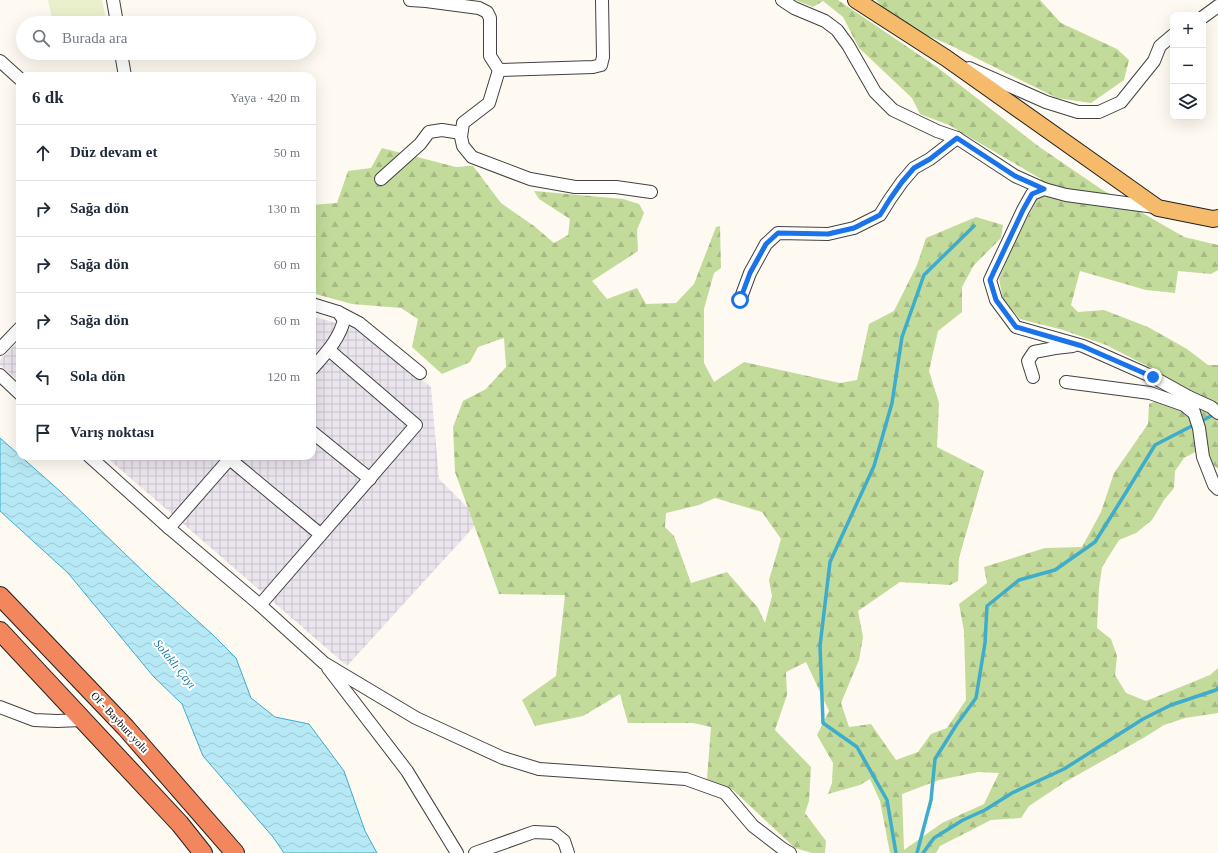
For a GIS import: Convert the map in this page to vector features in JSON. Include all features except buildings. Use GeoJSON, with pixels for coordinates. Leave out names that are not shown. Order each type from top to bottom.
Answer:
{"type":"FeatureCollection","features":[{"type":"Feature","properties":{"kind":"highway","name":"Of - Bayburt yolu"},"geometry":{"type":"LineString","coordinates":[[0,596],[126,728],[235,853]]}},
{"type":"Feature","properties":{"kind":"highway"},"geometry":{"type":"LineString","coordinates":[[0,632],[180,824],[203,853]]}},
{"type":"Feature","properties":{"kind":"main road"},"geometry":{"type":"LineString","coordinates":[[856,0],[946,58],[1158,208],[1213,219],[1218,218]]}},
{"type":"Feature","properties":{"kind":"street"},"geometry":{"type":"LineString","coordinates":[[113,0],[116,16]]}},
{"type":"Feature","properties":{"kind":"street"},"geometry":{"type":"LineString","coordinates":[[410,0],[479,8],[487,12],[490,18],[490,56],[499,70]]}},
{"type":"Feature","properties":{"kind":"street"},"geometry":{"type":"LineString","coordinates":[[499,70],[593,67],[601,65],[603,57],[602,0]]}},
{"type":"Feature","properties":{"kind":"street"},"geometry":{"type":"LineString","coordinates":[[782,0],[794,8],[824,21],[837,30],[848,45],[875,92],[893,110],[936,131],[957,138],[1015,176],[1044,189],[1066,195],[1158,208]]}},
{"type":"Feature","properties":{"kind":"street"},"geometry":{"type":"LineString","coordinates":[[1206,15],[1218,6]]}},
{"type":"Feature","properties":{"kind":"street"},"geometry":{"type":"LineString","coordinates":[[946,58],[1046,102],[1078,112],[1099,112],[1121,102],[1154,61],[1160,46],[1170,38]]}},
{"type":"Feature","properties":{"kind":"street"},"geometry":{"type":"LineString","coordinates":[[122,60],[124,72]]}},
{"type":"Feature","properties":{"kind":"street"},"geometry":{"type":"LineString","coordinates":[[0,62],[16,76]]}},
{"type":"Feature","properties":{"kind":"street"},"geometry":{"type":"LineString","coordinates":[[499,70],[488,103],[463,123],[461,134],[463,146],[472,157],[530,179],[575,187],[616,187],[651,192]]}},
{"type":"Feature","properties":{"kind":"street"},"geometry":{"type":"LineString","coordinates":[[381,179],[420,144],[429,132],[442,130],[461,134]]}},
{"type":"Feature","properties":{"kind":"street"},"geometry":{"type":"LineString","coordinates":[[740,300],[750,273],[766,244],[778,233],[828,234],[854,228],[880,215],[898,188],[914,168],[930,159],[957,138]]}},
{"type":"Feature","properties":{"kind":"street"},"geometry":{"type":"LineString","coordinates":[[1044,189],[1032,194],[990,280],[996,300],[1016,327],[1082,346],[1153,377],[1218,413]]}},
{"type":"Feature","properties":{"kind":"street"},"geometry":{"type":"LineString","coordinates":[[316,305],[338,312],[359,323],[420,373]]}},
{"type":"Feature","properties":{"kind":"street"},"geometry":{"type":"LineString","coordinates":[[316,365],[329,350],[341,331],[344,320],[338,312]]}},
{"type":"Feature","properties":{"kind":"street"},"geometry":{"type":"LineString","coordinates":[[0,349],[16,332]]}},
{"type":"Feature","properties":{"kind":"street"},"geometry":{"type":"LineString","coordinates":[[1033,377],[1028,361],[1034,352],[1055,348],[1082,346]]}},
{"type":"Feature","properties":{"kind":"street"},"geometry":{"type":"LineString","coordinates":[[260,605],[416,424],[329,350]]}},
{"type":"Feature","properties":{"kind":"street"},"geometry":{"type":"LineString","coordinates":[[0,376],[16,390]]}},
{"type":"Feature","properties":{"kind":"street"},"geometry":{"type":"LineString","coordinates":[[1066,382],[1150,393],[1184,405],[1194,413]]}},
{"type":"Feature","properties":{"kind":"street"},"geometry":{"type":"LineString","coordinates":[[1189,397],[1199,428],[1203,457],[1217,487]]}},
{"type":"Feature","properties":{"kind":"street"},"geometry":{"type":"LineString","coordinates":[[316,435],[370,479]]}},
{"type":"Feature","properties":{"kind":"street"},"geometry":{"type":"LineString","coordinates":[[93,460],[169,528],[260,605],[324,663],[407,771],[457,853]]}},
{"type":"Feature","properties":{"kind":"street"},"geometry":{"type":"LineString","coordinates":[[169,528],[226,460]]}},
{"type":"Feature","properties":{"kind":"street"},"geometry":{"type":"LineString","coordinates":[[233,460],[320,534]]}},
{"type":"Feature","properties":{"kind":"street"},"geometry":{"type":"LineString","coordinates":[[324,663],[416,718],[503,758],[539,769],[686,779],[725,792],[753,826],[790,853]]}},
{"type":"Feature","properties":{"kind":"street"},"geometry":{"type":"LineString","coordinates":[[0,706],[34,720],[82,720]]}},
{"type":"Feature","properties":{"kind":"street"},"geometry":{"type":"LineString","coordinates":[[475,853],[534,832],[554,833],[564,841],[568,853]]}},
{"type":"Feature","properties":{"kind":"shaded area"},"geometry":{"type":"Polygon","coordinates":[[[316,317],[354,328],[431,387],[439,479],[480,520],[347,666],[110,460],[316,460],[316,317]]]}},
{"type":"Feature","properties":{"kind":"shaded area"},"geometry":{"type":"Polygon","coordinates":[[[16,344],[16,379],[0,365],[0,360],[16,344]]]}},
{"type":"Feature","properties":{"kind":"green space"},"geometry":{"type":"Polygon","coordinates":[[[48,0],[102,0],[105,16],[51,16],[48,0]]]}},
{"type":"Feature","properties":{"kind":"green space"},"geometry":{"type":"Polygon","coordinates":[[[795,0],[838,0],[937,67],[1038,146],[1101,189],[1184,237],[1218,245],[1218,270],[1211,274],[1178,271],[1175,293],[1146,290],[1080,271],[1071,305],[1078,312],[1104,310],[1148,327],[1187,349],[1208,365],[1218,365],[1218,469],[1197,451],[1184,458],[1175,471],[1174,488],[1164,500],[1152,520],[1136,533],[1119,540],[1102,567],[1099,588],[1097,628],[1111,639],[1117,656],[1115,675],[1126,693],[1146,701],[1210,675],[1218,668],[1218,713],[1185,718],[1164,725],[1065,782],[1029,806],[1021,818],[991,820],[940,846],[936,853],[890,853],[880,801],[870,779],[860,785],[828,794],[832,783],[833,763],[817,735],[829,711],[806,662],[786,672],[787,695],[775,730],[811,767],[809,801],[805,813],[826,841],[825,853],[812,853],[795,848],[733,790],[707,779],[711,727],[693,723],[628,723],[620,694],[583,716],[535,726],[522,700],[556,676],[565,595],[499,594],[455,472],[453,427],[463,401],[486,389],[506,367],[504,338],[478,347],[470,362],[442,374],[412,347],[418,319],[401,308],[352,304],[316,294],[316,205],[337,203],[348,171],[371,168],[382,148],[456,167],[473,166],[501,203],[534,226],[554,243],[568,235],[570,219],[539,199],[534,191],[623,199],[639,204],[644,213],[637,230],[638,251],[592,281],[607,299],[637,288],[646,304],[676,303],[694,284],[716,227],[720,226],[721,268],[714,273],[704,309],[704,363],[714,382],[744,362],[840,383],[857,380],[869,324],[894,311],[917,265],[926,238],[976,217],[1003,225],[1001,238],[974,265],[962,287],[962,312],[938,331],[929,371],[939,403],[937,447],[984,471],[959,558],[958,581],[950,585],[900,582],[858,611],[863,637],[859,660],[841,703],[849,727],[871,724],[896,760],[918,752],[931,734],[947,728],[966,700],[964,631],[959,604],[987,583],[984,567],[1045,548],[1082,547],[1101,512],[1114,473],[1148,424],[1149,404],[1166,396],[1161,373],[1106,345],[1063,330],[1020,319],[1003,300],[999,279],[1013,245],[1035,203],[1041,179],[949,125],[920,114],[912,98],[859,48],[843,17],[823,1],[813,7],[795,0]],[[715,498],[699,505],[666,513],[665,527],[674,536],[691,583],[727,572],[758,608],[765,623],[772,596],[769,580],[781,539],[762,512],[715,498]],[[978,772],[939,780],[902,794],[904,850],[942,823],[984,804],[999,773],[978,772]]]}},
{"type":"Feature","properties":{"kind":"green space"},"geometry":{"type":"Polygon","coordinates":[[[876,0],[1040,0],[1061,23],[1117,49],[1129,60],[1124,80],[1091,103],[1057,98],[952,46],[896,22],[876,0]]]}},
{"type":"Feature","properties":{"kind":"water","name":"Solaklı Çayı"},"geometry":{"type":"Polygon","coordinates":[[[0,438],[16,452],[16,460],[25,460],[61,492],[236,658],[251,698],[275,717],[309,724],[344,771],[365,831],[377,853],[284,853],[273,837],[203,756],[182,704],[153,676],[68,573],[0,511],[0,438]]]}},
{"type":"Feature","properties":{"kind":"waterway"},"geometry":{"type":"LineString","coordinates":[[896,853],[887,800],[857,747],[823,723],[820,646],[830,562],[874,466],[892,403],[902,337],[924,275],[974,226]]}},
{"type":"Feature","properties":{"kind":"waterway"},"geometry":{"type":"LineString","coordinates":[[917,853],[931,800],[935,759],[957,724],[976,698],[985,643],[987,606],[1019,580],[1055,570],[1095,542],[1155,445],[1215,414]]}},
{"type":"Feature","properties":{"kind":"waterway"},"geometry":{"type":"LineString","coordinates":[[923,853],[934,838],[963,820],[985,810],[1012,793],[1064,769],[1143,719],[1171,705],[1216,690],[1218,688]]}},
{"type":"Feature","properties":{"kind":"route"},"geometry":{"type":"LineString","coordinates":[[740,300],[750,273],[766,244],[778,233],[828,234],[854,228],[880,215],[902,182],[914,168],[930,159],[957,138],[1015,176],[1044,189],[1032,194],[990,280],[996,300],[1016,327],[1082,346],[1153,377]]}}]}
